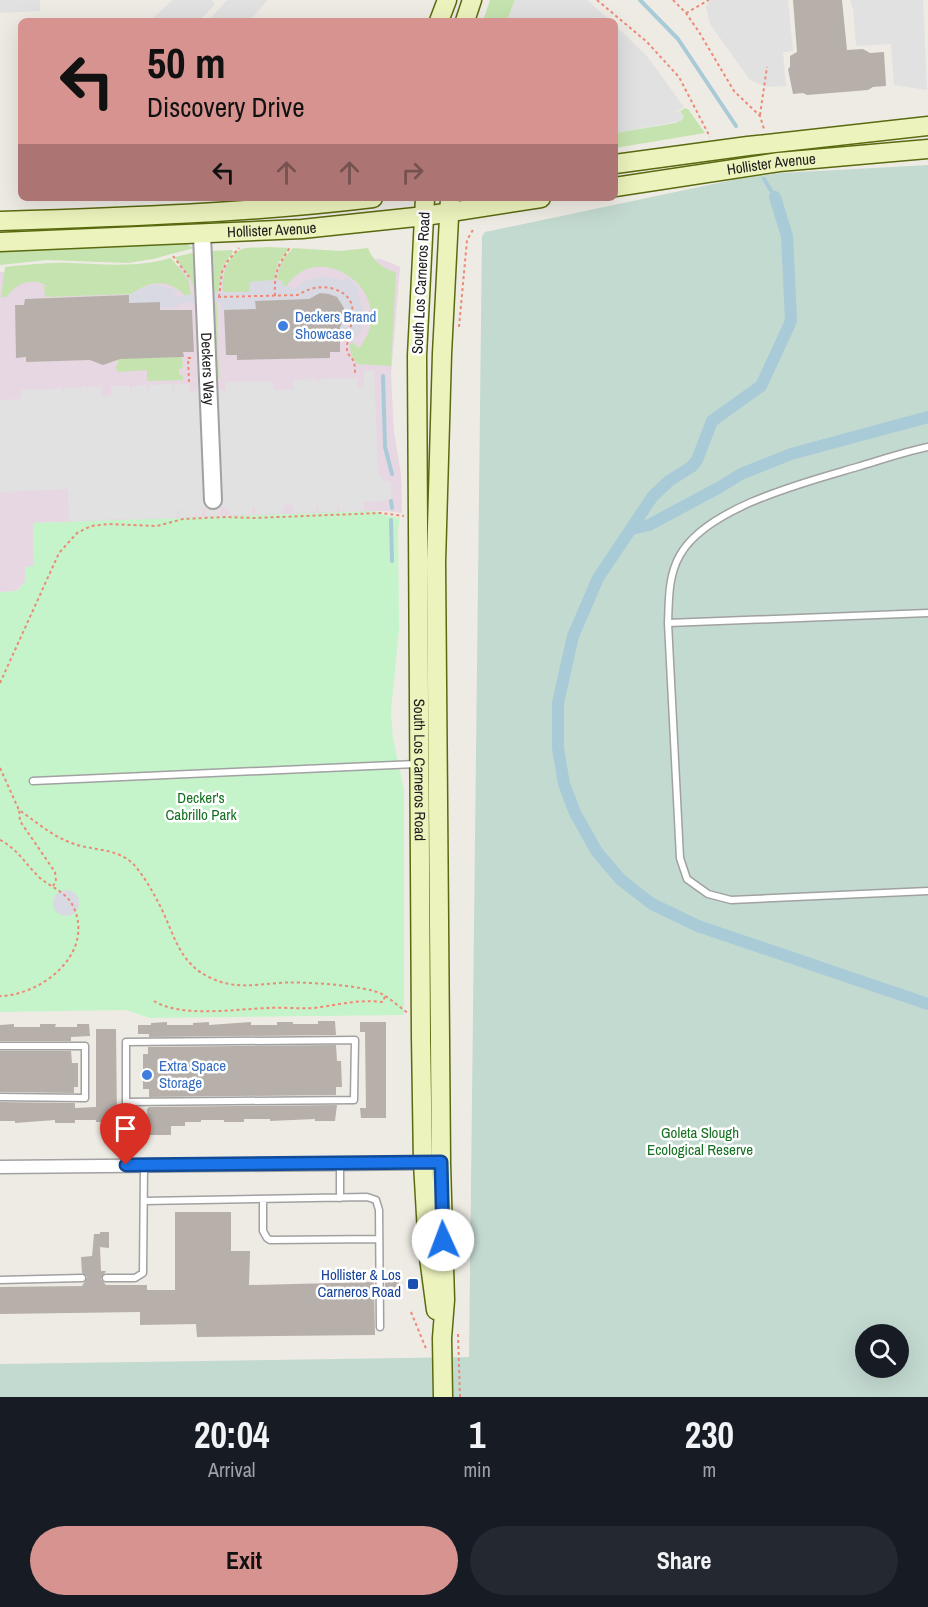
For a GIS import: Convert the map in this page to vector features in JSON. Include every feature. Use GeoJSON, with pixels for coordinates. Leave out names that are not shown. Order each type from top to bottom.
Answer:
{"type":"FeatureCollection","features":[{"type":"Feature","properties":{"kind":"main road"},"geometry":{"type":"LineString","coordinates":[[440,18],[447,0]]}},
{"type":"Feature","properties":{"kind":"main road"},"geometry":{"type":"LineString","coordinates":[[466,18],[472,0]]}},
{"type":"Feature","properties":{"kind":"main road","name":"Hollister Avenue"},"geometry":{"type":"LineString","coordinates":[[618,164],[748,146],[928,126]]}},
{"type":"Feature","properties":{"kind":"main road","name":"Hollister Avenue"},"geometry":{"type":"LineString","coordinates":[[618,187],[779,162],[928,149]]}},
{"type":"Feature","properties":{"kind":"main road","name":"Hollister Avenue"},"geometry":{"type":"LineString","coordinates":[[0,221],[184,215],[348,201]]}},
{"type":"Feature","properties":{"kind":"main road","name":"South Los Carneros Road"},"geometry":{"type":"LineString","coordinates":[[425,201],[417,356],[420,764],[432,1163],[445,1300],[442,1338],[443,1397]]}},
{"type":"Feature","properties":{"kind":"main road","name":"Hollister Avenue"},"geometry":{"type":"LineString","coordinates":[[0,242],[302,229],[425,216],[450,205],[502,201]]}},
{"type":"Feature","properties":{"kind":"main road","name":"South Los Carneros Road"},"geometry":{"type":"LineString","coordinates":[[432,1163],[436,540],[450,205]]}},
{"type":"Feature","properties":{"kind":"street","name":"Deckers Way"},"geometry":{"type":"LineString","coordinates":[[202,235],[213,500]]}},
{"type":"Feature","properties":{"kind":"street"},"geometry":{"type":"LineString","coordinates":[[0,1167],[432,1163]]}},
{"type":"Feature","properties":{"kind":"lane"},"geometry":{"type":"LineString","coordinates":[[928,447],[791,486],[715,520],[695,535],[679,556],[669,584],[668,622],[680,858],[687,879],[708,894],[731,900],[928,891]]}},
{"type":"Feature","properties":{"kind":"lane"},"geometry":{"type":"LineString","coordinates":[[668,622],[928,613]]}},
{"type":"Feature","properties":{"kind":"lane"},"geometry":{"type":"LineString","coordinates":[[33,781],[420,764]]}},
{"type":"Feature","properties":{"kind":"lane"},"geometry":{"type":"LineString","coordinates":[[126,1102],[354,1100],[355,1040],[126,1042],[126,1102],[126,1165]]}},
{"type":"Feature","properties":{"kind":"lane"},"geometry":{"type":"LineString","coordinates":[[0,1046],[85,1046],[85,1098],[0,1097]]}},
{"type":"Feature","properties":{"kind":"lane"},"geometry":{"type":"LineString","coordinates":[[340,1164],[340,1198]]}},
{"type":"Feature","properties":{"kind":"lane"},"geometry":{"type":"LineString","coordinates":[[106,1278],[135,1278],[143,1273],[144,1165]]}},
{"type":"Feature","properties":{"kind":"lane"},"geometry":{"type":"LineString","coordinates":[[144,1201],[367,1197],[376,1200],[379,1210],[380,1327]]}},
{"type":"Feature","properties":{"kind":"lane"},"geometry":{"type":"LineString","coordinates":[[263,1199],[264,1231],[267,1239],[379,1239]]}},
{"type":"Feature","properties":{"kind":"lane"},"geometry":{"type":"LineString","coordinates":[[0,1280],[82,1278]]}},
{"type":"Feature","properties":{"kind":"path"},"geometry":{"type":"LineString","coordinates":[[597,0],[647,42],[679,77],[712,140]]}},
{"type":"Feature","properties":{"kind":"path"},"geometry":{"type":"LineString","coordinates":[[673,0],[686,13],[699,32],[734,91],[760,116]]}},
{"type":"Feature","properties":{"kind":"path"},"geometry":{"type":"LineString","coordinates":[[686,13],[709,0]]}},
{"type":"Feature","properties":{"kind":"path"},"geometry":{"type":"LineString","coordinates":[[764,132],[760,116],[767,67]]}},
{"type":"Feature","properties":{"kind":"path"},"geometry":{"type":"LineString","coordinates":[[275,296],[275,274],[291,246]]}},
{"type":"Feature","properties":{"kind":"path"},"geometry":{"type":"LineString","coordinates":[[239,248],[222,272],[219,297],[298,295],[308,289],[332,288],[344,295],[352,306],[352,323],[347,349],[348,355],[353,359],[355,375]]}},
{"type":"Feature","properties":{"kind":"path"},"geometry":{"type":"LineString","coordinates":[[172,256],[188,276],[192,285]]}},
{"type":"Feature","properties":{"kind":"path"},"geometry":{"type":"LineString","coordinates":[[189,382],[188,358],[195,358]]}},
{"type":"Feature","properties":{"kind":"path"},"geometry":{"type":"LineString","coordinates":[[0,683],[59,554],[77,533],[92,526],[109,524],[157,526],[183,519],[226,517],[381,513],[404,516]]}},
{"type":"Feature","properties":{"kind":"path"},"geometry":{"type":"LineString","coordinates":[[0,768],[19,810],[20,821],[55,873],[56,881],[53,886]]}},
{"type":"Feature","properties":{"kind":"path"},"geometry":{"type":"LineString","coordinates":[[19,810],[56,836],[72,843],[110,850],[123,855],[136,867],[159,902],[180,953],[192,966],[208,977],[228,986],[240,987],[287,983],[366,988],[385,996],[408,1013]]}},
{"type":"Feature","properties":{"kind":"path"},"geometry":{"type":"LineString","coordinates":[[0,840],[9,844],[31,870],[69,899],[75,910],[78,933],[72,952],[65,963],[48,980],[36,988],[0,996]]}},
{"type":"Feature","properties":{"kind":"path"},"geometry":{"type":"LineString","coordinates":[[154,1001],[170,1009],[238,1010],[312,1008],[356,1001],[383,1002],[385,996]]}},
{"type":"Feature","properties":{"kind":"path"},"geometry":{"type":"LineString","coordinates":[[411,1312],[427,1350],[427,1360]]}},
{"type":"Feature","properties":{"kind":"shaded area"},"geometry":{"type":"Polygon","coordinates":[[[0,0],[40,0],[40,11],[0,13],[0,0]]]}},
{"type":"Feature","properties":{"kind":"shaded area"},"geometry":{"type":"Polygon","coordinates":[[[173,0],[212,0],[215,4],[202,18],[153,18],[173,0]]]}},
{"type":"Feature","properties":{"kind":"shaded area"},"geometry":{"type":"Polygon","coordinates":[[[227,0],[268,0],[252,18],[211,18],[227,0]]]}},
{"type":"Feature","properties":{"kind":"shaded area"},"geometry":{"type":"Polygon","coordinates":[[[515,0],[587,0],[608,18],[508,18],[515,0]]]}},
{"type":"Feature","properties":{"kind":"shaded area"},"geometry":{"type":"Polygon","coordinates":[[[711,0],[788,0],[793,51],[783,52],[786,86],[767,87],[750,80],[710,24],[706,7],[711,0]]]}},
{"type":"Feature","properties":{"kind":"shaded area"},"geometry":{"type":"Polygon","coordinates":[[[850,0],[923,0],[927,90],[894,85],[891,44],[856,46],[853,9],[850,0]]]}},
{"type":"Feature","properties":{"kind":"shaded area"},"geometry":{"type":"Polygon","coordinates":[[[618,28],[647,56],[684,107],[675,112],[680,111],[684,117],[681,121],[618,132],[618,28]]]}},
{"type":"Feature","properties":{"kind":"shaded area"},"geometry":{"type":"Polygon","coordinates":[[[381,259],[400,267],[391,375],[394,431],[401,475],[402,513],[385,511],[33,523],[34,567],[16,591],[0,592],[0,272],[381,259]]]}},
{"type":"Feature","properties":{"kind":"shaded area"},"geometry":{"type":"Polygon","coordinates":[[[325,276],[344,281],[346,277],[360,290],[357,293],[363,309],[363,321],[360,333],[352,342],[333,329],[260,311],[227,312],[221,309],[221,303],[212,302],[212,293],[250,292],[250,282],[281,280],[284,286],[295,289],[304,281],[325,276]]]}},
{"type":"Feature","properties":{"kind":"shaded area"},"geometry":{"type":"Polygon","coordinates":[[[156,285],[177,290],[174,295],[178,297],[198,293],[198,303],[184,302],[178,304],[178,307],[157,308],[126,305],[126,296],[147,286],[156,285]]]}},
{"type":"Feature","properties":{"kind":"shaded area"},"geometry":{"type":"Polygon","coordinates":[[[364,371],[374,371],[378,472],[383,480],[391,483],[391,500],[364,502],[364,511],[340,512],[338,503],[337,512],[319,512],[317,503],[316,512],[294,513],[293,505],[284,505],[283,513],[255,514],[253,506],[252,514],[229,515],[228,507],[220,507],[220,516],[206,516],[205,509],[202,508],[201,516],[197,516],[195,508],[195,517],[180,517],[178,509],[177,517],[69,521],[68,489],[0,492],[0,400],[21,399],[21,390],[45,389],[46,398],[47,389],[62,388],[64,397],[65,388],[79,388],[80,397],[81,387],[101,387],[103,396],[111,395],[111,386],[130,386],[131,395],[132,386],[146,385],[148,394],[149,385],[172,384],[174,394],[174,384],[189,384],[190,393],[197,390],[200,383],[215,384],[218,389],[225,392],[226,382],[273,381],[274,390],[293,389],[294,380],[317,379],[319,388],[319,379],[358,378],[358,387],[364,387],[364,371]]]}},
{"type":"Feature","properties":{"kind":"shaded area"},"geometry":{"type":"Polygon","coordinates":[[[66,890],[75,894],[79,903],[75,912],[66,916],[57,912],[53,903],[57,894],[66,890]]]}},
{"type":"Feature","properties":{"kind":"green space"},"geometry":{"type":"Polygon","coordinates":[[[490,0],[515,0],[508,18],[484,18],[490,0]]]}},
{"type":"Feature","properties":{"kind":"green space"},"geometry":{"type":"Polygon","coordinates":[[[688,109],[705,133],[618,148],[618,133],[676,123],[684,117],[680,111],[688,109]]]}},
{"type":"Feature","properties":{"kind":"green space","name":"Goleta Slough Ecological Reserve"},"geometry":{"type":"Polygon","coordinates":[[[928,165],[928,1397],[0,1397],[0,1364],[469,1357],[482,236],[485,232],[737,179],[781,173],[928,165]]]}},
{"type":"Feature","properties":{"kind":"green space"},"geometry":{"type":"Polygon","coordinates":[[[184,243],[194,248],[128,263],[47,260],[0,265],[0,250],[184,243]]]}},
{"type":"Feature","properties":{"kind":"green space"},"geometry":{"type":"Polygon","coordinates":[[[290,248],[278,263],[274,280],[250,282],[250,292],[223,292],[224,274],[232,256],[242,249],[290,248]]]}},
{"type":"Feature","properties":{"kind":"green space"},"geometry":{"type":"Polygon","coordinates":[[[293,248],[340,251],[368,248],[379,264],[396,272],[391,366],[357,364],[351,354],[352,342],[359,348],[370,328],[371,308],[364,291],[351,278],[335,269],[317,267],[300,272],[286,287],[280,280],[276,280],[282,260],[293,248]]]}},
{"type":"Feature","properties":{"kind":"green space"},"geometry":{"type":"Polygon","coordinates":[[[232,250],[233,252],[223,267],[218,292],[212,293],[211,251],[232,250]]]}},
{"type":"Feature","properties":{"kind":"green space"},"geometry":{"type":"Polygon","coordinates":[[[196,252],[197,289],[194,293],[189,278],[175,257],[196,252]]]}},
{"type":"Feature","properties":{"kind":"green space"},"geometry":{"type":"Polygon","coordinates":[[[171,258],[188,279],[191,294],[185,296],[173,287],[159,283],[145,286],[132,294],[45,297],[44,286],[49,287],[31,282],[15,288],[7,297],[1,297],[5,267],[54,263],[133,264],[171,258]]]}},
{"type":"Feature","properties":{"kind":"green space"},"geometry":{"type":"Polygon","coordinates":[[[212,302],[217,303],[219,379],[215,379],[212,302]]]}},
{"type":"Feature","properties":{"kind":"green space"},"geometry":{"type":"Polygon","coordinates":[[[182,357],[183,368],[179,369],[179,375],[183,375],[183,380],[147,381],[147,370],[118,372],[115,367],[118,365],[118,358],[182,357]]]}},
{"type":"Feature","properties":{"kind":"green space","name":"Decker's Cabrillo Park"},"geometry":{"type":"Polygon","coordinates":[[[376,511],[400,518],[398,528],[399,629],[391,712],[393,738],[404,790],[404,1015],[149,1018],[127,1010],[0,1012],[0,592],[17,591],[25,582],[25,567],[34,566],[33,523],[376,511]]]}},
{"type":"Feature","properties":{"kind":"building"},"geometry":{"type":"Polygon","coordinates":[[[793,0],[842,0],[847,50],[863,49],[870,53],[884,52],[886,86],[873,87],[868,90],[793,94],[788,69],[790,56],[797,52],[793,0]]]}},
{"type":"Feature","properties":{"kind":"building","name":"Deckers Brand Showcase"},"geometry":{"type":"Polygon","coordinates":[[[320,293],[337,297],[344,308],[344,319],[340,327],[340,352],[330,352],[330,358],[237,360],[237,355],[226,355],[224,310],[256,309],[255,301],[309,299],[320,293]]]}},
{"type":"Feature","properties":{"kind":"building"},"geometry":{"type":"Polygon","coordinates":[[[129,295],[129,303],[160,302],[160,310],[192,310],[194,352],[183,352],[184,357],[120,359],[103,365],[90,360],[26,362],[26,357],[16,358],[15,305],[24,305],[25,299],[129,295]]]}},
{"type":"Feature","properties":{"kind":"building"},"geometry":{"type":"Polygon","coordinates":[[[318,1021],[335,1021],[336,1035],[149,1037],[149,1034],[138,1034],[138,1025],[151,1025],[151,1023],[193,1025],[193,1023],[209,1022],[209,1025],[251,1022],[251,1025],[277,1025],[277,1022],[318,1024],[318,1021]]]}},
{"type":"Feature","properties":{"kind":"building"},"geometry":{"type":"Polygon","coordinates":[[[360,1022],[386,1022],[386,1118],[361,1118],[360,1108],[366,1108],[365,1032],[360,1032],[360,1022]]]}},
{"type":"Feature","properties":{"kind":"building"},"geometry":{"type":"Polygon","coordinates":[[[14,1024],[14,1027],[40,1027],[40,1024],[56,1024],[55,1027],[77,1027],[77,1024],[89,1024],[90,1036],[71,1037],[71,1041],[0,1041],[0,1025],[14,1024]]]}},
{"type":"Feature","properties":{"kind":"building"},"geometry":{"type":"Polygon","coordinates":[[[96,1029],[116,1029],[117,1122],[75,1120],[75,1123],[55,1123],[55,1120],[15,1123],[15,1121],[0,1121],[0,1102],[75,1103],[75,1108],[96,1107],[96,1029]]]}},
{"type":"Feature","properties":{"kind":"building"},"geometry":{"type":"Polygon","coordinates":[[[336,1045],[337,1061],[341,1061],[342,1087],[336,1087],[336,1095],[149,1097],[149,1089],[143,1089],[143,1054],[148,1054],[148,1047],[336,1045]]]}},
{"type":"Feature","properties":{"kind":"building"},"geometry":{"type":"Polygon","coordinates":[[[0,1051],[71,1051],[72,1063],[78,1063],[78,1087],[74,1087],[74,1093],[0,1092],[0,1051]]]}},
{"type":"Feature","properties":{"kind":"building"},"geometry":{"type":"Polygon","coordinates":[[[337,1105],[335,1121],[315,1121],[315,1119],[270,1121],[270,1119],[244,1119],[244,1122],[201,1120],[201,1122],[185,1122],[185,1126],[171,1126],[171,1135],[148,1135],[147,1109],[149,1107],[337,1105]]]}},
{"type":"Feature","properties":{"kind":"building"},"geometry":{"type":"Polygon","coordinates":[[[175,1212],[231,1212],[231,1251],[250,1251],[249,1285],[374,1282],[375,1335],[197,1337],[196,1324],[140,1325],[140,1312],[0,1314],[0,1287],[82,1286],[87,1277],[82,1273],[81,1257],[92,1256],[94,1234],[100,1234],[100,1232],[109,1232],[109,1248],[100,1247],[101,1271],[106,1271],[101,1279],[106,1285],[147,1285],[147,1290],[175,1290],[175,1212]]]}},
{"type":"Feature","properties":{"kind":"building"},"geometry":{"type":"Polygon","coordinates":[[[385,1275],[399,1275],[399,1295],[385,1295],[385,1275]]]}},
{"type":"Feature","properties":{"kind":"waterway"},"geometry":{"type":"LineString","coordinates":[[640,0],[678,39],[736,126]]}},
{"type":"Feature","properties":{"kind":"waterway"},"geometry":{"type":"LineString","coordinates":[[764,179],[775,197]]}},
{"type":"Feature","properties":{"kind":"waterway"},"geometry":{"type":"LineString","coordinates":[[775,197],[787,236],[791,321],[761,386],[712,421],[697,460],[653,496],[598,578],[573,636],[558,703],[558,748],[564,784],[575,813],[597,852],[621,880],[652,904],[698,926],[928,1004]]}},
{"type":"Feature","properties":{"kind":"waterway"},"geometry":{"type":"LineString","coordinates":[[383,376],[385,447],[392,474]]}},
{"type":"Feature","properties":{"kind":"waterway"},"geometry":{"type":"LineString","coordinates":[[631,529],[649,525],[741,474],[791,454],[928,417]]}},
{"type":"Feature","properties":{"kind":"waterway"},"geometry":{"type":"LineString","coordinates":[[391,501],[392,508]]}},
{"type":"Feature","properties":{"kind":"waterway"},"geometry":{"type":"LineString","coordinates":[[391,520],[392,561]]}},
{"type":"Feature","properties":{"kind":"place","name":"Deckers Brand Showcase"},"geometry":{"type":"Point","coordinates":[283,326]}},
{"type":"Feature","properties":{"kind":"place","name":"Extra Space Storage"},"geometry":{"type":"Point","coordinates":[147,1075]}},
{"type":"Feature","properties":{"kind":"place","name":"Hollister & Los Carneros Road"},"geometry":{"type":"Point","coordinates":[413,1284]}},
{"type":"Feature","properties":{"kind":"route"},"geometry":{"type":"LineString","coordinates":[[126,1165],[441,1162],[443,1240]]}}]}
